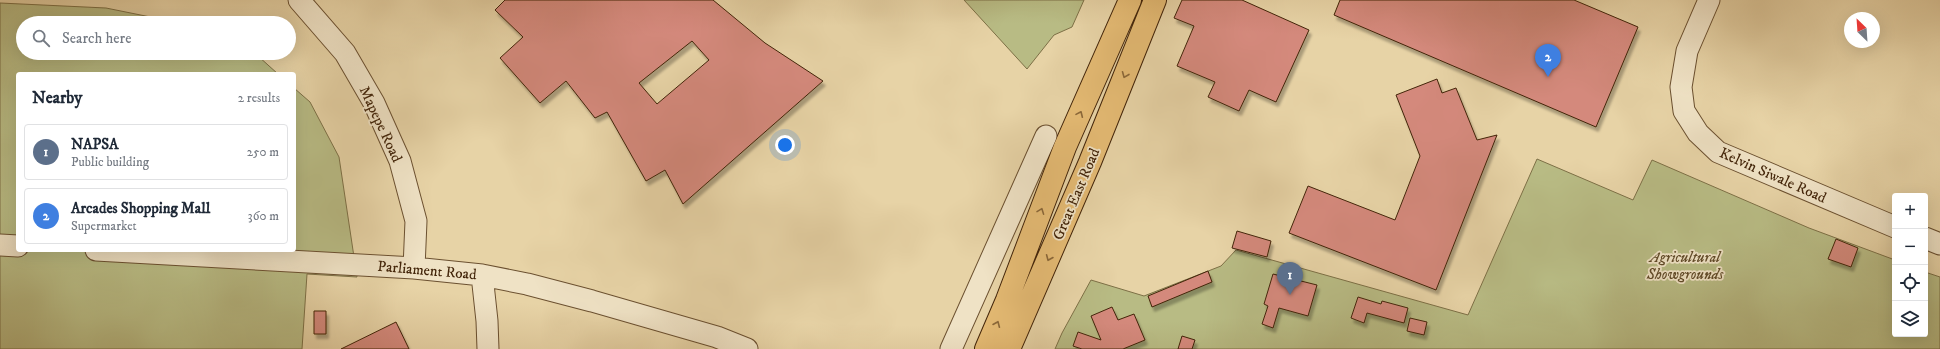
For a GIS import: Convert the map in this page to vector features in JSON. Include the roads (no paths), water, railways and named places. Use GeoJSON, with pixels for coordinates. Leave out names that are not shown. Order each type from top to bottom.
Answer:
{"type":"FeatureCollection","features":[{"type":"Feature","properties":{"kind":"main road","name":"Great East Road"},"geometry":{"type":"LineString","coordinates":[[1095,80],[1099,54],[1119,0]]}},
{"type":"Feature","properties":{"kind":"main road","name":"Great East Road"},"geometry":{"type":"LineString","coordinates":[[986,349],[1007,300],[1065,147],[1130,0]]}},
{"type":"Feature","properties":{"kind":"main road","name":"Great East Road"},"geometry":{"type":"LineString","coordinates":[[1009,349],[1092,157],[1155,0]]}},
{"type":"Feature","properties":{"kind":"main road","name":"Great East Road"},"geometry":{"type":"LineString","coordinates":[[1140,39],[1155,23],[1165,0]]}},
{"type":"Feature","properties":{"kind":"street","name":"Mapepe Road"},"geometry":{"type":"LineString","coordinates":[[298,0],[309,10],[345,53],[374,103],[400,162],[416,221],[414,268]]}},
{"type":"Feature","properties":{"kind":"street","name":"Kelvin Siwale Road"},"geometry":{"type":"LineString","coordinates":[[1709,0],[1687,51],[1681,87],[1684,111],[1698,133],[1718,152],[1892,226]]}},
{"type":"Feature","properties":{"kind":"street"},"geometry":{"type":"LineString","coordinates":[[952,349],[1046,136]]}},
{"type":"Feature","properties":{"kind":"street"},"geometry":{"type":"LineString","coordinates":[[1928,239],[1940,244]]}},
{"type":"Feature","properties":{"kind":"street"},"geometry":{"type":"LineString","coordinates":[[0,245],[16,246]]}},
{"type":"Feature","properties":{"kind":"street","name":"Parliament Road"},"geometry":{"type":"LineString","coordinates":[[131,252],[414,268],[482,275],[527,284],[592,301],[717,337],[747,349]]}},
{"type":"Feature","properties":{"kind":"street"},"geometry":{"type":"LineString","coordinates":[[482,275],[487,321],[488,349]]}},
{"type":"Feature","properties":{"kind":"place","name":"Arcades Shopping Mall"},"geometry":{"type":"Point","coordinates":[1548,77]}},
{"type":"Feature","properties":{"kind":"place","name":"NAPSA"},"geometry":{"type":"Point","coordinates":[1290,295]}},
{"type":"Feature","properties":{"kind":"park label","name":"Agricultural Showgrounds"},"geometry":{"type":"Point","coordinates":[1685,266]}}]}
